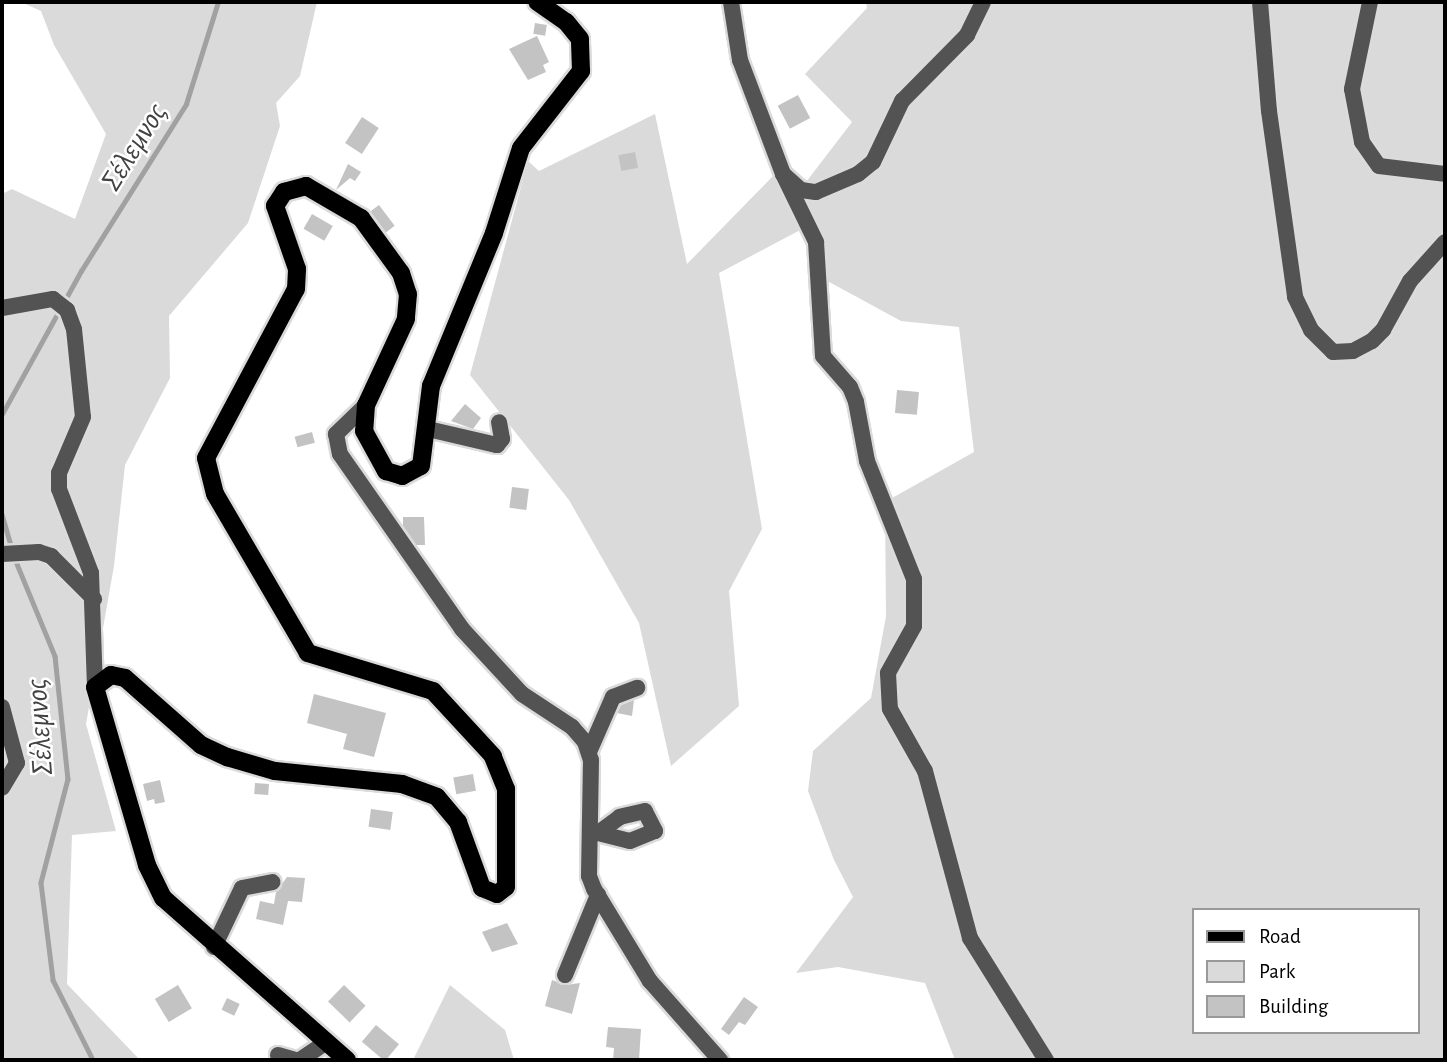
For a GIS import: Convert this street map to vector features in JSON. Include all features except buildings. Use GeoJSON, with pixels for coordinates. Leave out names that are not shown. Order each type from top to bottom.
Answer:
{"type":"FeatureCollection","features":[{"type":"Feature","properties":{"kind":"main road"},"geometry":{"type":"LineString","coordinates":[[347,1060],[214,947],[163,898],[147,865],[95,687],[111,675],[125,678],[201,746],[227,757],[275,771],[402,784],[437,797],[458,822],[482,888],[492,893],[502,891],[509,879],[506,789],[492,756],[433,691],[308,653],[208,477],[211,445],[296,289],[297,269],[275,206],[284,192],[295,186],[306,186],[335,199],[361,218],[385,248],[408,294],[400,337],[366,405],[366,439],[378,464],[394,474],[417,471],[425,457],[431,386],[494,233],[521,148],[581,71],[580,39],[566,22],[537,2]]}},
{"type":"Feature","properties":{"kind":"street"},"geometry":{"type":"LineString","coordinates":[[731,2],[740,60],[783,174],[816,242],[823,356],[850,387],[856,402],[867,461],[914,579],[914,626],[888,673],[890,709],[925,771],[970,939],[1046,1060]]}},
{"type":"Feature","properties":{"kind":"street"},"geometry":{"type":"LineString","coordinates":[[783,174],[800,190],[816,192],[868,167],[902,102],[967,35],[983,2]]}},
{"type":"Feature","properties":{"kind":"street"},"geometry":{"type":"LineString","coordinates":[[1260,2],[1264,74],[1295,297],[1311,330],[1333,352],[1353,351],[1372,341],[1383,330],[1410,281],[1445,242]]}},
{"type":"Feature","properties":{"kind":"street"},"geometry":{"type":"LineString","coordinates":[[1370,2],[1352,89],[1362,142],[1379,166],[1445,174]]}},
{"type":"Feature","properties":{"kind":"street"},"geometry":{"type":"LineString","coordinates":[[2,308],[53,299],[67,310],[74,329],[83,416],[59,473],[59,489],[88,557],[94,599],[95,687]]}},
{"type":"Feature","properties":{"kind":"street"},"geometry":{"type":"LineString","coordinates":[[366,405],[338,428],[335,439],[359,486],[462,629],[522,694],[579,733],[589,752],[595,831],[589,876],[650,981],[720,1060]]}},
{"type":"Feature","properties":{"kind":"street"},"geometry":{"type":"LineString","coordinates":[[428,429],[497,445],[502,439],[499,422]]}},
{"type":"Feature","properties":{"kind":"street"},"geometry":{"type":"LineString","coordinates":[[2,554],[32,551],[51,556],[94,599]]}},
{"type":"Feature","properties":{"kind":"street"},"geometry":{"type":"LineString","coordinates":[[589,752],[613,697],[637,688]]}},
{"type":"Feature","properties":{"kind":"street"},"geometry":{"type":"LineString","coordinates":[[2,707],[17,763],[2,788]]}},
{"type":"Feature","properties":{"kind":"street"},"geometry":{"type":"LineString","coordinates":[[214,947],[242,888],[272,882]]}},
{"type":"Feature","properties":{"kind":"street"},"geometry":{"type":"LineString","coordinates":[[565,975],[598,895]]}},
{"type":"Feature","properties":{"kind":"street"},"geometry":{"type":"LineString","coordinates":[[278,1055],[298,1060],[325,1043]]}},
{"type":"Feature","properties":{"kind":"green space"},"geometry":{"type":"Polygon","coordinates":[[[21,2],[317,2],[300,76],[276,103],[280,126],[248,223],[169,316],[170,378],[125,465],[114,566],[86,724],[116,831],[72,835],[67,984],[140,1060],[2,1060],[2,194],[12,189],[75,219],[106,134],[54,45],[41,11],[21,2]]]}},
{"type":"Feature","properties":{"kind":"green space"},"geometry":{"type":"Polygon","coordinates":[[[866,2],[1445,2],[1445,1060],[955,1060],[925,983],[838,967],[796,973],[853,897],[834,860],[808,791],[813,751],[871,698],[886,616],[885,502],[974,452],[959,327],[901,321],[809,271],[806,227],[719,273],[762,529],[729,591],[739,706],[671,766],[639,623],[569,500],[470,375],[528,161],[539,171],[655,114],[687,264],[775,174],[803,186],[852,122],[805,74],[867,8],[866,2]]]}},
{"type":"Feature","properties":{"kind":"green space"},"geometry":{"type":"Polygon","coordinates":[[[450,985],[505,1030],[514,1060],[413,1060],[450,985]]]}},
{"type":"Feature","properties":{"kind":"waterway","name":"Σέλεμνος"},"geometry":{"type":"LineString","coordinates":[[2,414],[81,271],[186,104],[218,2]]}},
{"type":"Feature","properties":{"kind":"waterway","name":"Σέλεμνος"},"geometry":{"type":"LineString","coordinates":[[2,514],[12,550]]}},
{"type":"Feature","properties":{"kind":"waterway","name":"Σέλεμνος"},"geometry":{"type":"LineString","coordinates":[[15,559],[55,656],[68,779],[41,883],[53,980],[93,1060]]}}]}
